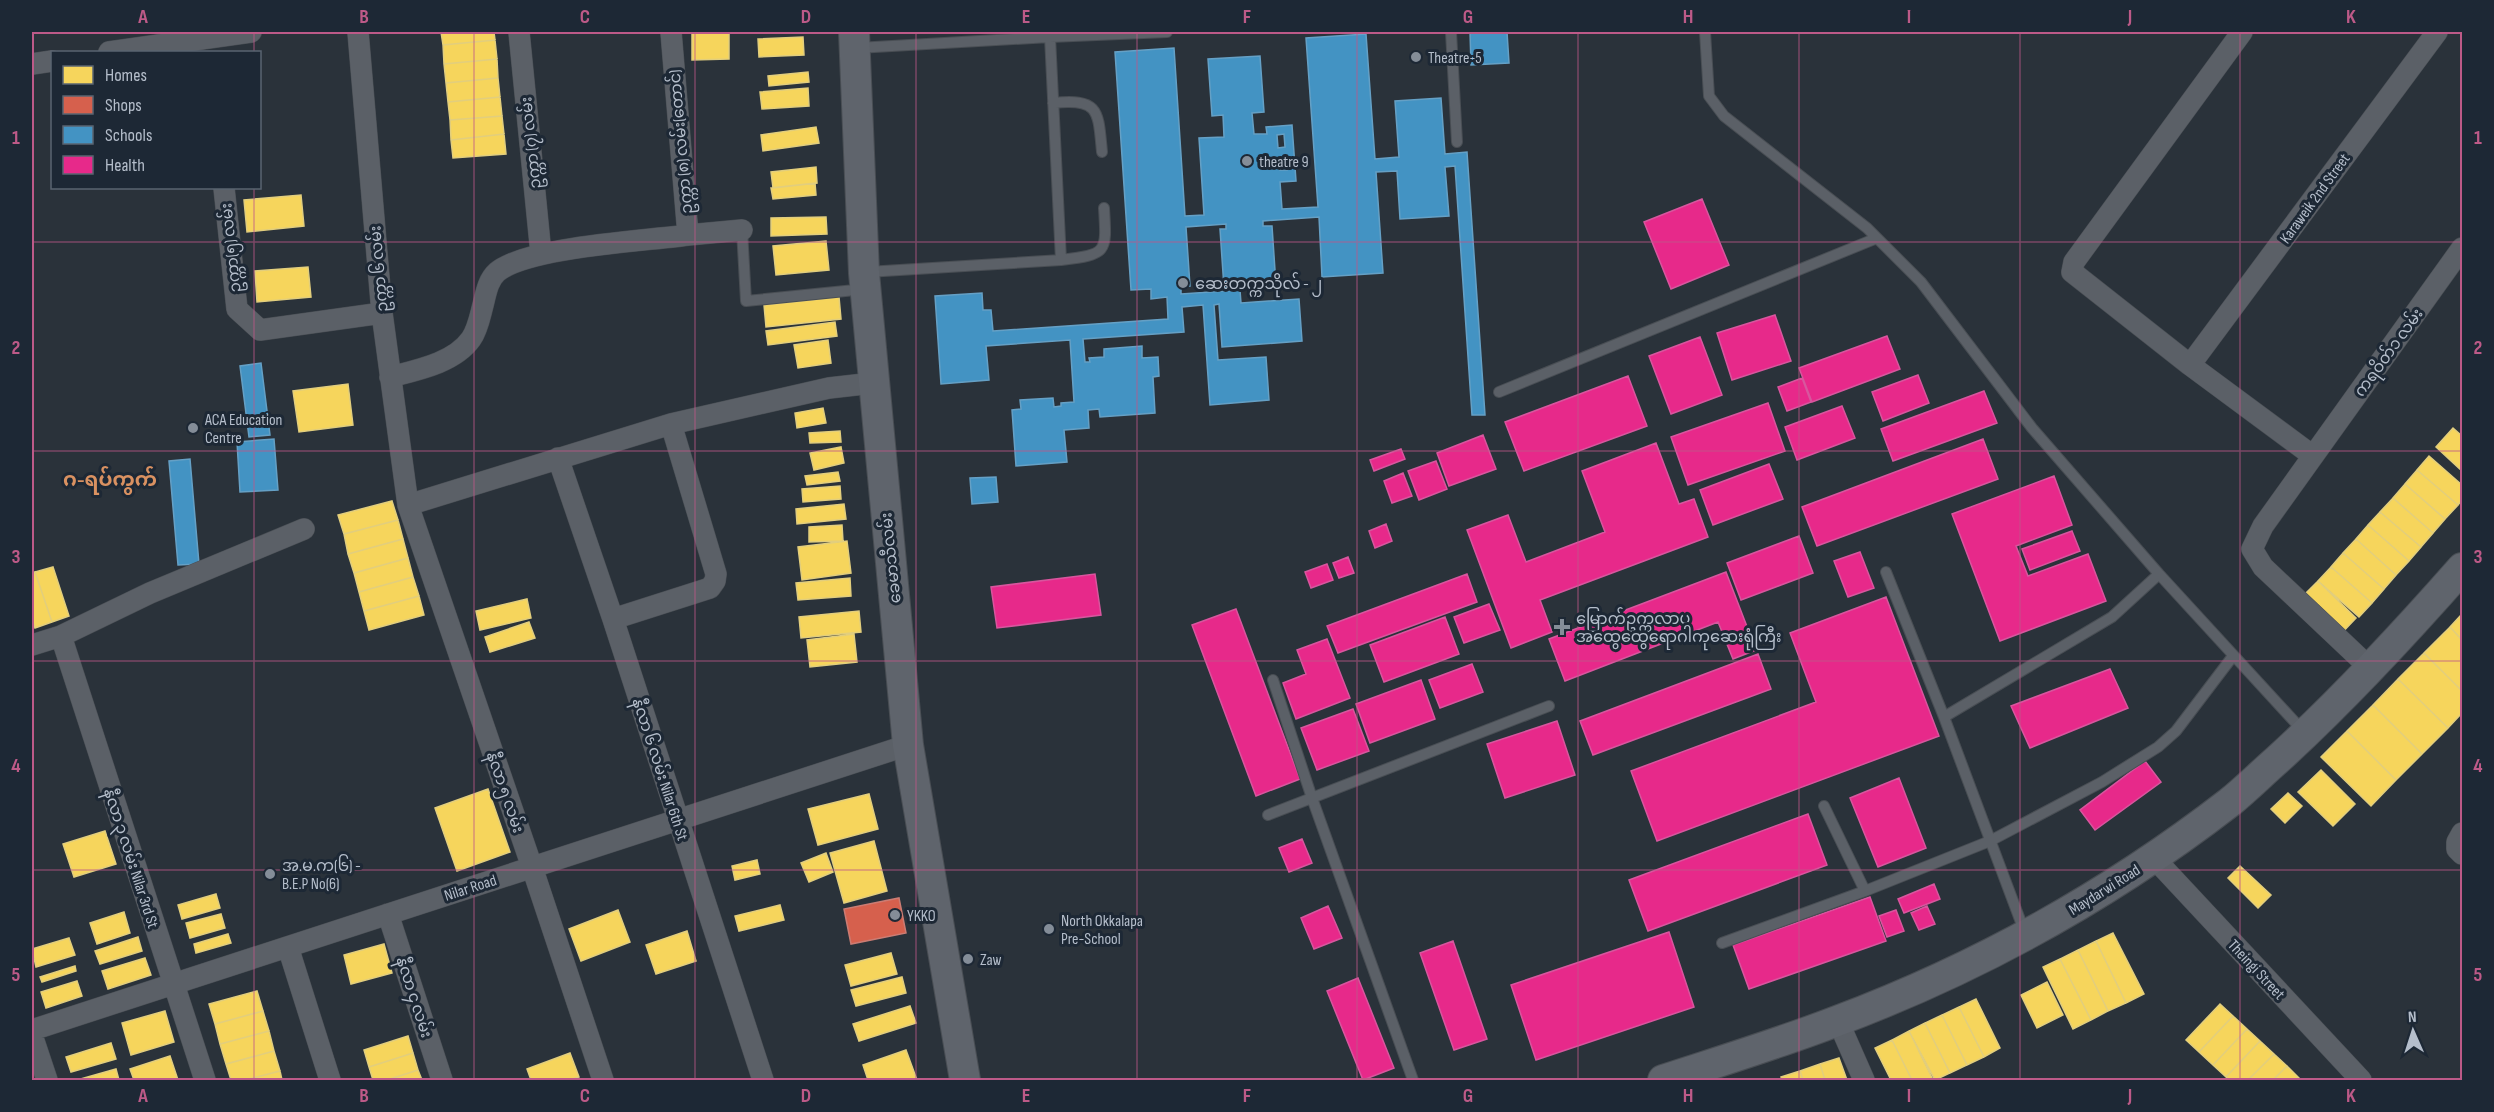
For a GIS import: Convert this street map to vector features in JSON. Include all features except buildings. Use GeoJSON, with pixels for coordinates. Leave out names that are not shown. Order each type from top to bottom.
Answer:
{"type":"FeatureCollection","features":[{"type":"Feature","properties":{"kind":"main road","name":"ခေမာသီလမ်း"},"geometry":{"type":"LineString","coordinates":[[855,40],[864,281],[908,746],[966,1080]]}},
{"type":"Feature","properties":{"kind":"main road","name":"Maydarwi Road"},"geometry":{"type":"LineString","coordinates":[[1663,1080],[1838,1021],[2026,936],[2154,858],[2231,800],[2306,734],[2371,669],[2463,568]]}},
{"type":"Feature","properties":{"kind":"street"},"geometry":{"type":"LineString","coordinates":[[118,51],[208,41],[251,32]]}},
{"type":"Feature","properties":{"kind":"street","name":"ဥက္ကာ ၆ လမ်း"},"geometry":{"type":"LineString","coordinates":[[358,32],[382,313],[408,505]]}},
{"type":"Feature","properties":{"kind":"street","name":"ဥက္ကာ (၇) လမ်း"},"geometry":{"type":"LineString","coordinates":[[519,32],[541,254]]}},
{"type":"Feature","properties":{"kind":"street","name":"ဥက္ကာ (၈) လမ်း(တောင်)"},"geometry":{"type":"LineString","coordinates":[[671,32],[688,236],[742,230]]}},
{"type":"Feature","properties":{"kind":"street"},"geometry":{"type":"LineString","coordinates":[[2242,32],[2072,267],[2072,272],[2190,365],[2313,456]]}},
{"type":"Feature","properties":{"kind":"street","name":"Karaweik 2nd Street"},"geometry":{"type":"LineString","coordinates":[[2190,365],[2437,32]]}},
{"type":"Feature","properties":{"kind":"street"},"geometry":{"type":"LineString","coordinates":[[32,64],[51,61]]}},
{"type":"Feature","properties":{"kind":"street","name":"ဥက္ကာ(၅) လမ်း"},"geometry":{"type":"LineString","coordinates":[[224,189],[237,309],[260,330],[382,313]]}},
{"type":"Feature","properties":{"kind":"street"},"geometry":{"type":"LineString","coordinates":[[390,377],[431,366],[462,349],[472,338],[479,323],[487,288],[494,274],[504,267],[541,254],[688,236]]}},
{"type":"Feature","properties":{"kind":"street","name":"ကရဝိတ်၁ လမ်း"},"geometry":{"type":"LineString","coordinates":[[2371,669],[2263,567],[2252,549],[2263,526],[2463,248]]}},
{"type":"Feature","properties":{"kind":"street"},"geometry":{"type":"LineString","coordinates":[[408,505],[672,424],[830,388],[873,383]]}},
{"type":"Feature","properties":{"kind":"street"},"geometry":{"type":"LineString","coordinates":[[614,619],[710,588],[715,581],[716,574],[672,424]]}},
{"type":"Feature","properties":{"kind":"street","name":"နီလာ ၆ လမ်း Nilar 6th St"},"geometry":{"type":"LineString","coordinates":[[558,458],[614,619],[677,820],[763,1080]]}},
{"type":"Feature","properties":{"kind":"street","name":"နီလာ ၅ လမ်း"},"geometry":{"type":"LineString","coordinates":[[408,505],[603,1080]]}},
{"type":"Feature","properties":{"kind":"street"},"geometry":{"type":"LineString","coordinates":[[32,645],[61,636],[150,593],[304,529]]}},
{"type":"Feature","properties":{"kind":"street","name":"နီလာ ၃ လမ်း Nilar 3rd St"},"geometry":{"type":"LineString","coordinates":[[61,636],[172,986],[205,1080]]}},
{"type":"Feature","properties":{"kind":"street","name":"Nilar Road"},"geometry":{"type":"LineString","coordinates":[[32,1030],[908,746]]}},
{"type":"Feature","properties":{"kind":"street","name":"Theingi Street"},"geometry":{"type":"LineString","coordinates":[[2154,858],[2361,1080]]}},
{"type":"Feature","properties":{"kind":"street","name":"နီလာ ၄ လမ်း"},"geometry":{"type":"LineString","coordinates":[[388,914],[442,1080]]}},
{"type":"Feature","properties":{"kind":"street"},"geometry":{"type":"LineString","coordinates":[[288,947],[330,1080]]}},
{"type":"Feature","properties":{"kind":"street"},"geometry":{"type":"LineString","coordinates":[[1838,1021],[1864,1080]]}},
{"type":"Feature","properties":{"kind":"street"},"geometry":{"type":"LineString","coordinates":[[32,1035],[47,1080]]}},
{"type":"Feature","properties":{"kind":"lane"},"geometry":{"type":"LineString","coordinates":[[855,40],[1050,37],[1167,32]]}},
{"type":"Feature","properties":{"kind":"lane"},"geometry":{"type":"LineString","coordinates":[[1451,32],[1457,142]]}},
{"type":"Feature","properties":{"kind":"lane"},"geometry":{"type":"LineString","coordinates":[[1705,32],[1709,96],[1724,116],[1820,189],[1877,238],[1921,282],[2032,428],[2158,574],[2306,734]]}},
{"type":"Feature","properties":{"kind":"lane"},"geometry":{"type":"LineString","coordinates":[[1050,37],[1061,260]]}},
{"type":"Feature","properties":{"kind":"lane"},"geometry":{"type":"LineString","coordinates":[[1053,103],[1078,101],[1094,110],[1099,117],[1102,152]]}},
{"type":"Feature","properties":{"kind":"lane"},"geometry":{"type":"LineString","coordinates":[[742,230],[746,301],[864,281],[1093,256],[1100,252],[1104,245],[1104,208]]}},
{"type":"Feature","properties":{"kind":"lane"},"geometry":{"type":"LineString","coordinates":[[1499,392],[1877,238]]}},
{"type":"Feature","properties":{"kind":"lane"},"geometry":{"type":"LineString","coordinates":[[1886,572],[1944,717],[2026,936]]}},
{"type":"Feature","properties":{"kind":"lane"},"geometry":{"type":"LineString","coordinates":[[1944,717],[2112,617],[2158,574]]}},
{"type":"Feature","properties":{"kind":"lane"},"geometry":{"type":"LineString","coordinates":[[1722,944],[1865,891],[1990,841],[2102,782],[2158,747],[2176,731],[2233,656]]}},
{"type":"Feature","properties":{"kind":"lane"},"geometry":{"type":"LineString","coordinates":[[1273,680],[1312,798],[1413,1080]]}},
{"type":"Feature","properties":{"kind":"lane"},"geometry":{"type":"LineString","coordinates":[[1268,815],[1549,706]]}},
{"type":"Feature","properties":{"kind":"lane"},"geometry":{"type":"LineString","coordinates":[[1824,806],[1865,891]]}},
{"type":"Feature","properties":{"kind":"place","name":"Theatre-5"},"geometry":{"type":"Point","coordinates":[1416,57]}},
{"type":"Feature","properties":{"kind":"place","name":"theatre 9"},"geometry":{"type":"Point","coordinates":[1247,161]}},
{"type":"Feature","properties":{"kind":"place","name":"ဆေးတက္ကသိုလ် - ၂"},"geometry":{"type":"Point","coordinates":[1183,283]}},
{"type":"Feature","properties":{"kind":"place","name":"ACA Education Centre"},"geometry":{"type":"Point","coordinates":[193,428]}},
{"type":"Feature","properties":{"kind":"place","name":"မြောက်ဥက္ကလာပ အထွေထွေရောဂါကုဆေးရုံကြီး"},"geometry":{"type":"Point","coordinates":[1562,627]}},
{"type":"Feature","properties":{"kind":"place","name":"အ.မ.က(၆) - B.E.P No(6)"},"geometry":{"type":"Point","coordinates":[270,874]}},
{"type":"Feature","properties":{"kind":"place","name":"YKKO"},"geometry":{"type":"Point","coordinates":[895,915]}},
{"type":"Feature","properties":{"kind":"place","name":"North Okkalapa Pre-School"},"geometry":{"type":"Point","coordinates":[1049,929]}},
{"type":"Feature","properties":{"kind":"place","name":"Zaw"},"geometry":{"type":"Point","coordinates":[968,959]}},
{"type":"Feature","properties":{"kind":"district","name":"ဂ-ရပ်ကွက်"},"geometry":{"type":"Point","coordinates":[110,479]}}]}
